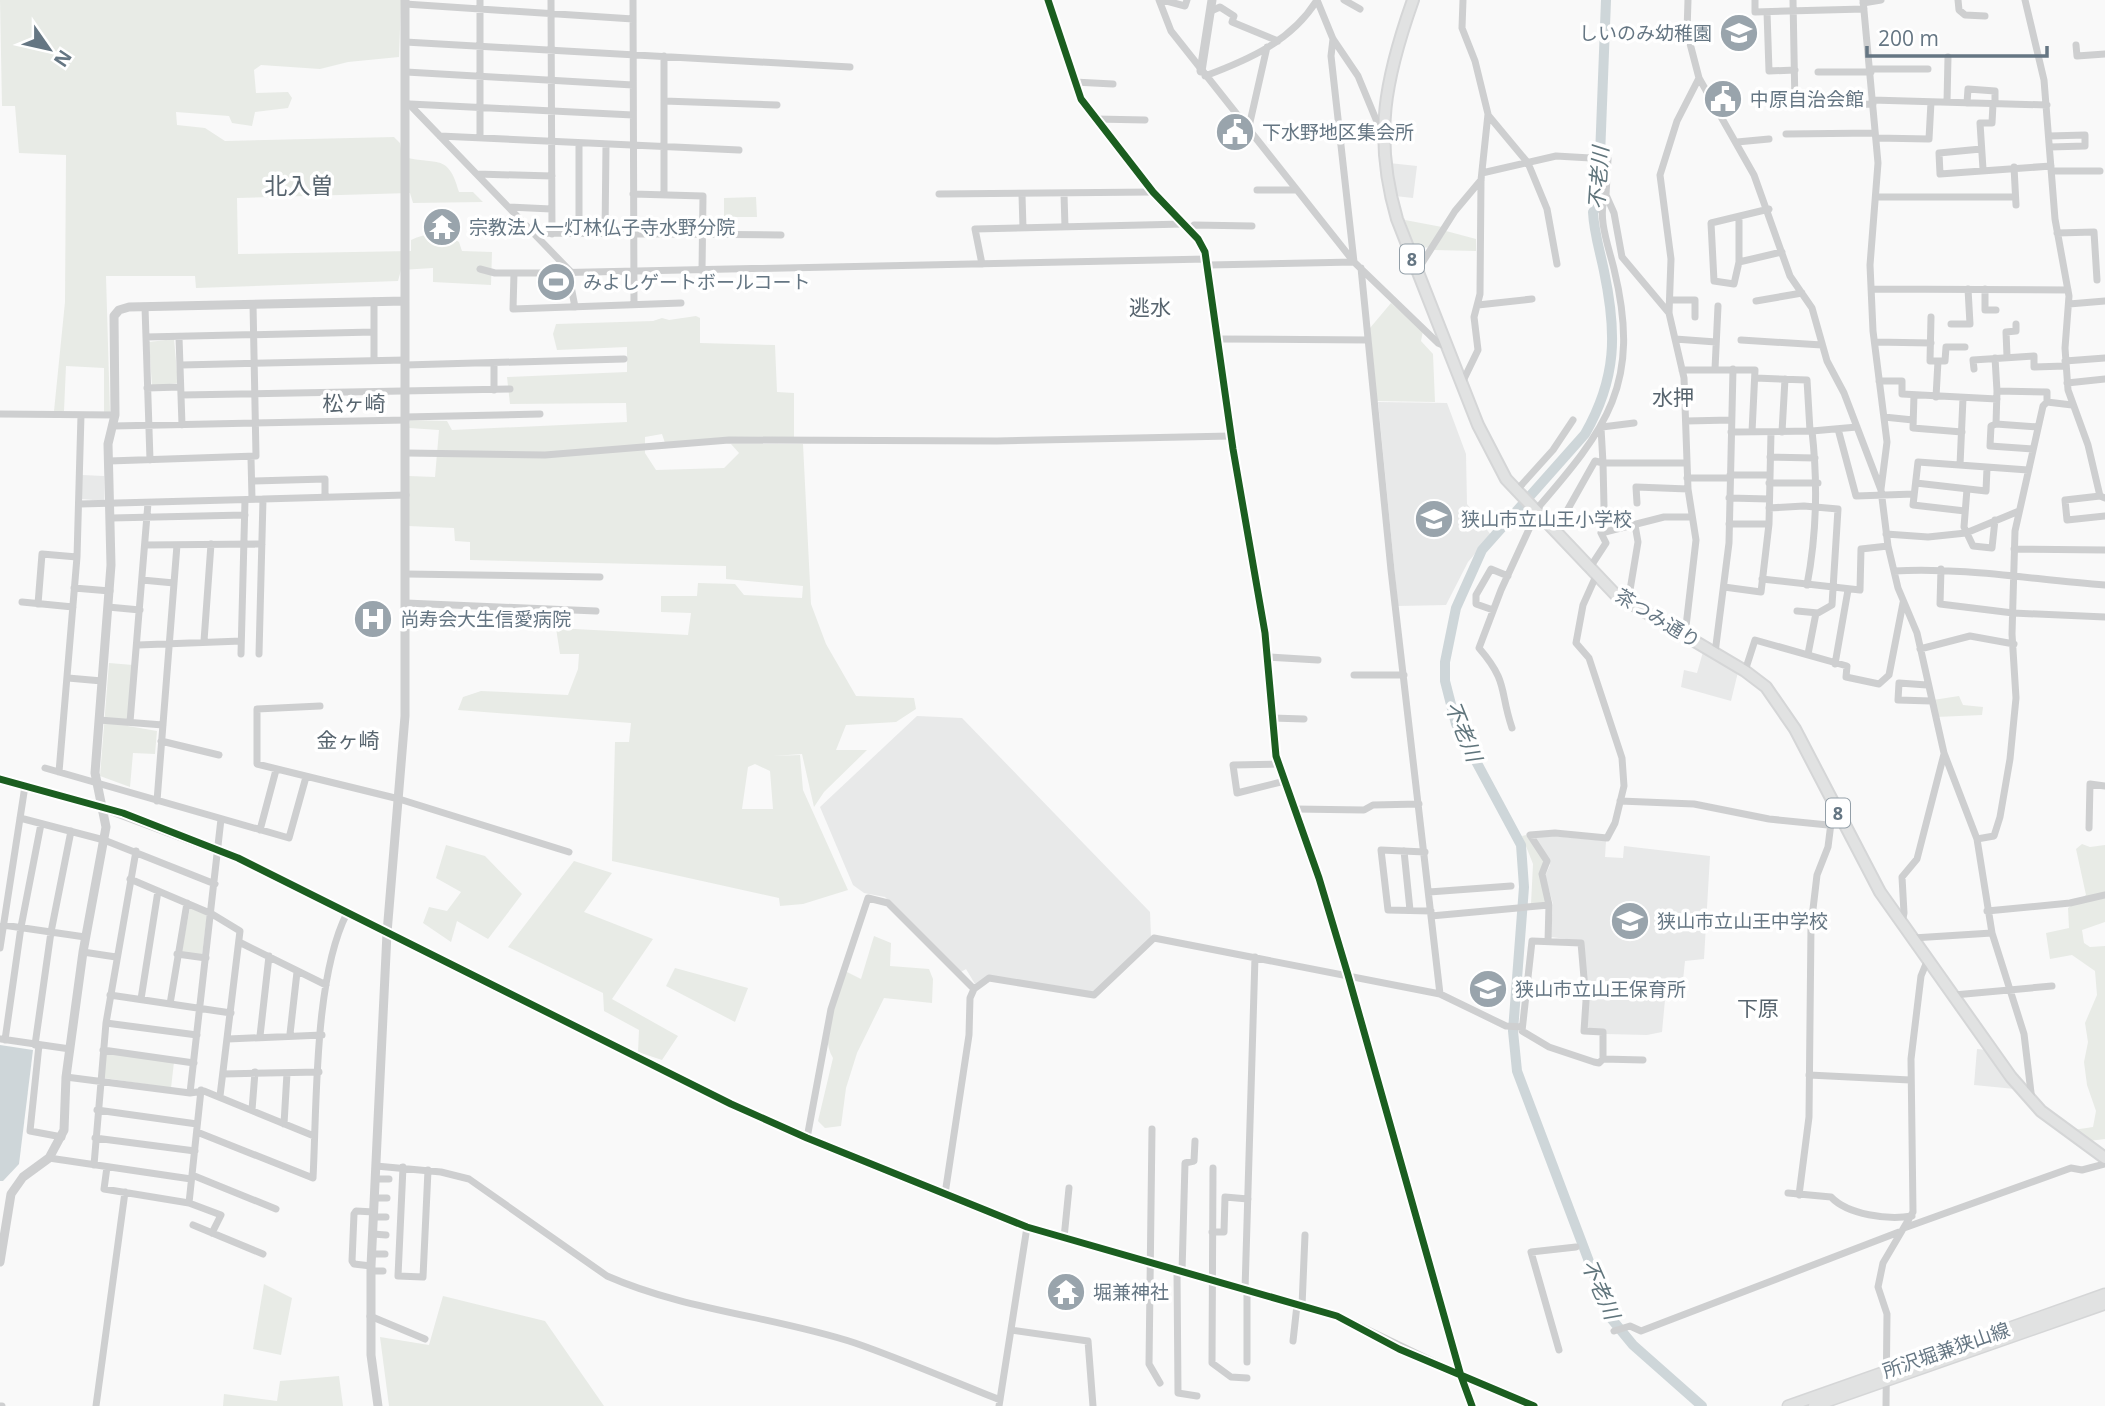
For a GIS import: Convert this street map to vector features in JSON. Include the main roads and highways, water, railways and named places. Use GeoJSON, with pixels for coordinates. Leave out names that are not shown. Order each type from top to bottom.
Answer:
{"type":"FeatureCollection","features":[{"type":"Feature","properties":{"kind":"main road","name":"茶つみ通り"},"geometry":{"type":"LineString","coordinates":[[1413,0],[1389,75],[1382,134],[1388,187],[1417,271],[1492,455],[1516,491],[1592,573],[1628,602],[1745,671],[1766,687],[1786,712],[1835,819],[1902,923],[2032,1102],[2105,1158]]}},
{"type":"Feature","properties":{"kind":"main road","name":"所沢堀兼狭山線"},"geometry":{"type":"LineString","coordinates":[[1814,1406],[1886,1376],[2105,1294]]}},
{"type":"Feature","properties":{"kind":"main road","name":"所沢堀兼狭山線"},"geometry":{"type":"LineString","coordinates":[[1788,1406],[2105,1304]]}},
{"type":"Feature","properties":{"kind":"waterway","name":"不老川"},"geometry":{"type":"LineString","coordinates":[[1606,0],[1599,182],[1597,207],[1593,212],[1611,315],[1609,374],[1596,413],[1585,434],[1482,550],[1456,608],[1445,662],[1445,681],[1456,724],[1521,845],[1524,887],[1513,1031],[1517,1071],[1610,1317],[1633,1345],[1702,1406]]}},
{"type":"Feature","properties":{"kind":"place","name":"しいのみ幼稚園"},"geometry":{"type":"Point","coordinates":[1739,33]}},
{"type":"Feature","properties":{"kind":"place","name":"中原自治会館"},"geometry":{"type":"Point","coordinates":[1723,99]}},
{"type":"Feature","properties":{"kind":"place","name":"下水野地区集会所"},"geometry":{"type":"Point","coordinates":[1235,132]}},
{"type":"Feature","properties":{"kind":"place","name":"宗教法人一灯林仏子寺水野分院"},"geometry":{"type":"Point","coordinates":[442,227]}},
{"type":"Feature","properties":{"kind":"place","name":"みよしゲートボールコート"},"geometry":{"type":"Point","coordinates":[556,282]}},
{"type":"Feature","properties":{"kind":"place","name":"狭山市立山王小学校"},"geometry":{"type":"Point","coordinates":[1434,519]}},
{"type":"Feature","properties":{"kind":"place","name":"尚寿会大生信愛病院"},"geometry":{"type":"Point","coordinates":[373,619]}},
{"type":"Feature","properties":{"kind":"place","name":"狭山市立山王中学校"},"geometry":{"type":"Point","coordinates":[1630,921]}},
{"type":"Feature","properties":{"kind":"place","name":"狭山市立山王保育所"},"geometry":{"type":"Point","coordinates":[1488,989]}},
{"type":"Feature","properties":{"kind":"place","name":"堀兼神社"},"geometry":{"type":"Point","coordinates":[1066,1292]}},
{"type":"Feature","properties":{"kind":"district","name":"北入曽"},"geometry":{"type":"Point","coordinates":[299,185]}},
{"type":"Feature","properties":{"kind":"district","name":"逃水"},"geometry":{"type":"Point","coordinates":[1150,307]}},
{"type":"Feature","properties":{"kind":"district","name":"水押"},"geometry":{"type":"Point","coordinates":[1673,397]}},
{"type":"Feature","properties":{"kind":"district","name":"松ヶ崎"},"geometry":{"type":"Point","coordinates":[354,403]}},
{"type":"Feature","properties":{"kind":"district","name":"金ヶ崎"},"geometry":{"type":"Point","coordinates":[348,740]}},
{"type":"Feature","properties":{"kind":"district","name":"下原"},"geometry":{"type":"Point","coordinates":[1758,1008]}}]}
